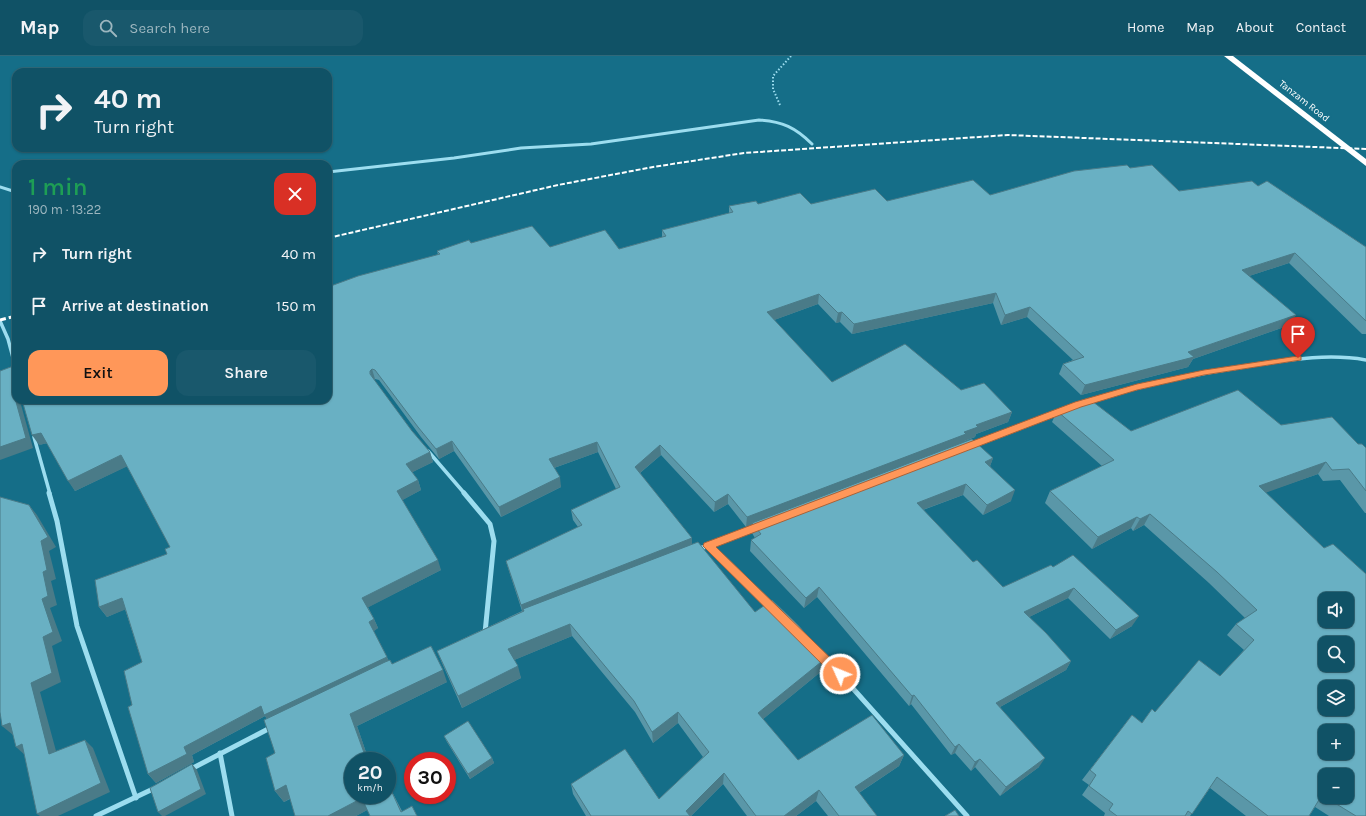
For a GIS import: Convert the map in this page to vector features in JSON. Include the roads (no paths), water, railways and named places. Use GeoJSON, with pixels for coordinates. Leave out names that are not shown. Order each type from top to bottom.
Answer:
{"type":"FeatureCollection","features":[{"type":"Feature","properties":{"kind":"highway","name":"Tanzam Road"},"geometry":{"type":"LineString","coordinates":[[1228,56],[1366,163]]}},
{"type":"Feature","properties":{"kind":"street"},"geometry":{"type":"LineString","coordinates":[[332,172],[454,158],[521,148],[591,144],[734,122],[770,120],[789,124],[799,131],[812,144]]}},
{"type":"Feature","properties":{"kind":"street"},"geometry":{"type":"LineString","coordinates":[[0,187],[12,191]]}},
{"type":"Feature","properties":{"kind":"street"},"geometry":{"type":"LineString","coordinates":[[0,321],[8,339],[12,354]]}},
{"type":"Feature","properties":{"kind":"street"},"geometry":{"type":"LineString","coordinates":[[1078,404],[1137,387],[1204,372],[1314,356],[1366,360]]}},
{"type":"Feature","properties":{"kind":"street"},"geometry":{"type":"LineString","coordinates":[[968,446],[1063,410]]}},
{"type":"Feature","properties":{"kind":"street"},"geometry":{"type":"LineString","coordinates":[[32,429],[58,521],[77,626],[136,798]]}},
{"type":"Feature","properties":{"kind":"street"},"geometry":{"type":"LineString","coordinates":[[422,445],[490,524],[494,534],[495,548],[488,594],[485,633]]}},
{"type":"Feature","properties":{"kind":"street"},"geometry":{"type":"LineString","coordinates":[[693,551],[763,524]]}},
{"type":"Feature","properties":{"kind":"street"},"geometry":{"type":"LineString","coordinates":[[708,546],[775,612]]}},
{"type":"Feature","properties":{"kind":"street"},"geometry":{"type":"LineString","coordinates":[[478,636],[492,630]]}},
{"type":"Feature","properties":{"kind":"street"},"geometry":{"type":"LineString","coordinates":[[818,653],[840,674],[967,816]]}},
{"type":"Feature","properties":{"kind":"street"},"geometry":{"type":"LineString","coordinates":[[186,771],[276,725]]}},
{"type":"Feature","properties":{"kind":"street"},"geometry":{"type":"LineString","coordinates":[[220,753],[232,816]]}},
{"type":"Feature","properties":{"kind":"street"},"geometry":{"type":"LineString","coordinates":[[96,816],[159,786]]}},
{"type":"Feature","properties":{"kind":"railway"},"geometry":{"type":"LineString","coordinates":[[332,237],[558,185],[653,167],[744,153],[1008,135],[1366,149]]}},
{"type":"Feature","properties":{"kind":"railway"},"geometry":{"type":"LineString","coordinates":[[0,320],[12,317]]}}]}
